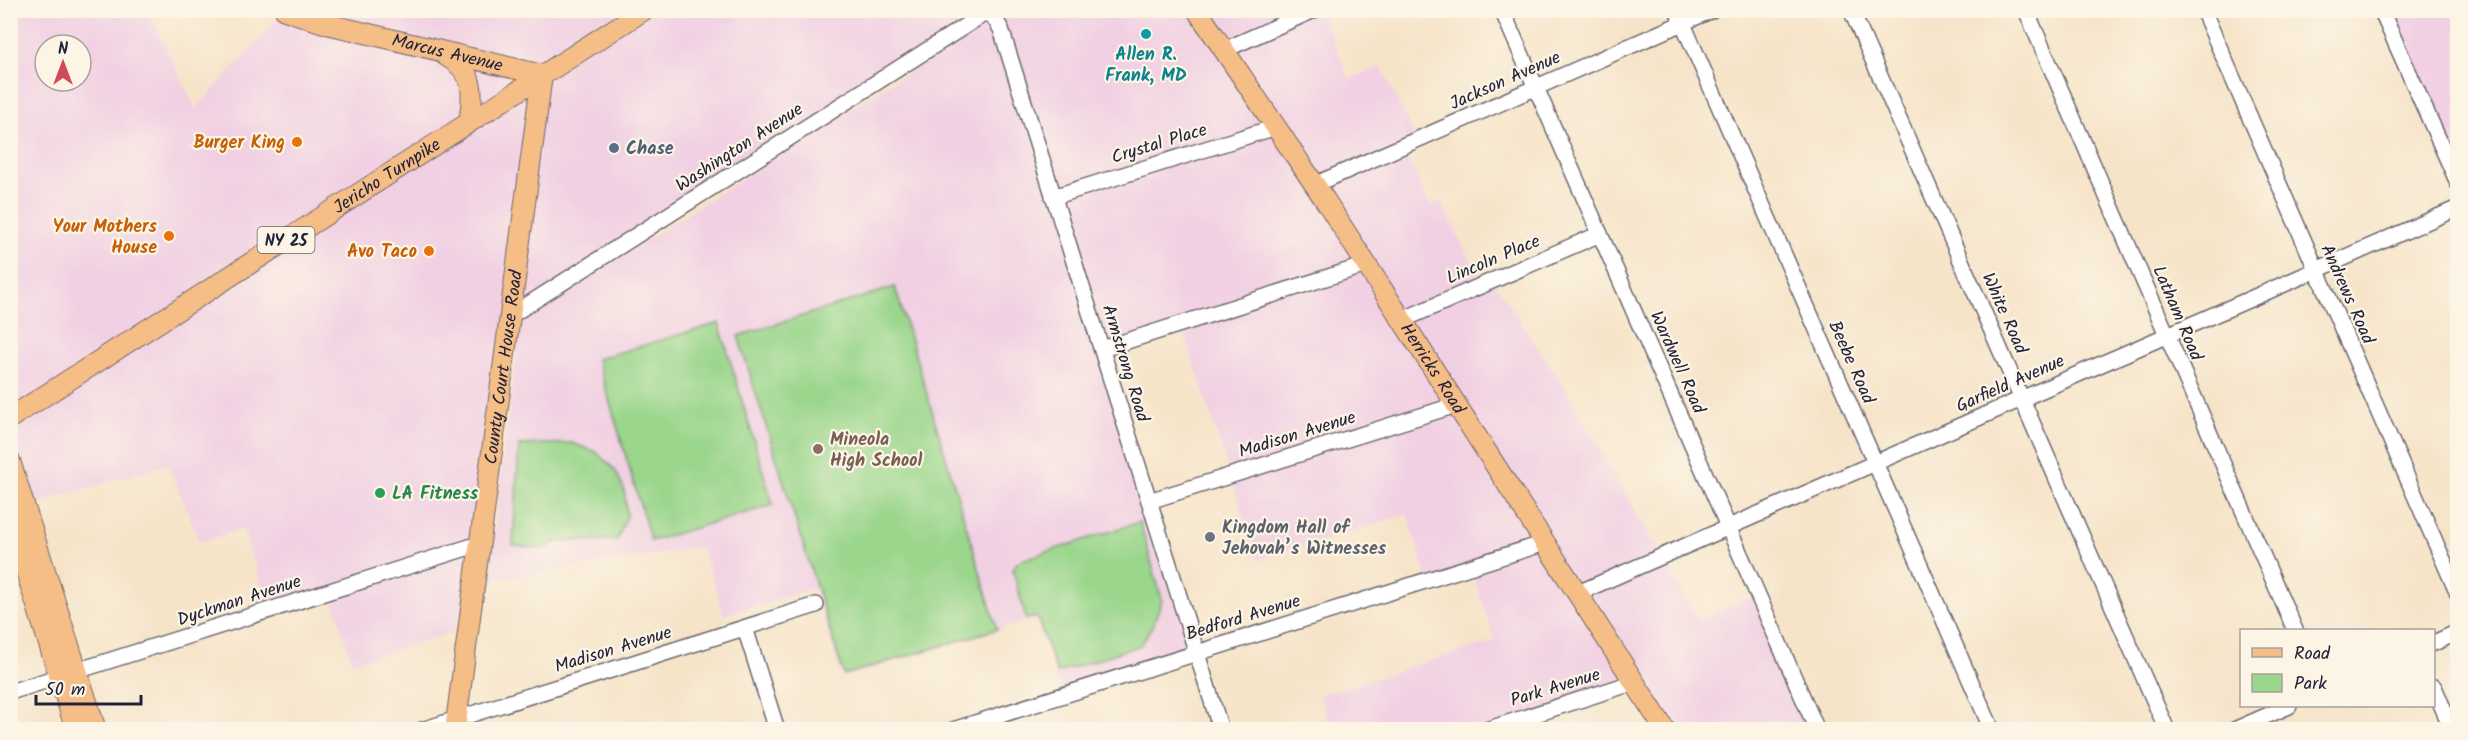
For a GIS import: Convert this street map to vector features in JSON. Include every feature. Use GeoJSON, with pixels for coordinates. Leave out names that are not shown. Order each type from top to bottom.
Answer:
{"type":"FeatureCollection","features":[{"type":"Feature","properties":{"kind":"main road","name":"Marcus Avenue"},"geometry":{"type":"LineString","coordinates":[[285,10],[327,24],[542,75]]}},
{"type":"Feature","properties":{"kind":"main road","name":"Jericho Turnpike"},"geometry":{"type":"LineString","coordinates":[[10,418],[644,10]]}},
{"type":"Feature","properties":{"kind":"main road","name":"Herricks Road"},"geometry":{"type":"LineString","coordinates":[[1197,10],[1314,185],[1665,729]]}},
{"type":"Feature","properties":{"kind":"main road"},"geometry":{"type":"LineString","coordinates":[[413,44],[446,56],[463,67],[472,85],[469,122]]}},
{"type":"Feature","properties":{"kind":"main road","name":"County Court House Road"},"geometry":{"type":"LineString","coordinates":[[456,724],[542,75]]}},
{"type":"Feature","properties":{"kind":"main road"},"geometry":{"type":"LineString","coordinates":[[10,461],[69,674],[76,729]]}},
{"type":"Feature","properties":{"kind":"main road"},"geometry":{"type":"LineString","coordinates":[[10,520],[69,674],[96,729]]}},
{"type":"Feature","properties":{"kind":"street"},"geometry":{"type":"LineString","coordinates":[[1224,50],[1314,10]]}},
{"type":"Feature","properties":{"kind":"street","name":"Wardwell Road"},"geometry":{"type":"LineString","coordinates":[[1503,10],[1817,729]]}},
{"type":"Feature","properties":{"kind":"street","name":"Jackson Avenue"},"geometry":{"type":"LineString","coordinates":[[1314,185],[1536,87],[1680,17],[1712,10]]}},
{"type":"Feature","properties":{"kind":"street","name":"White Road"},"geometry":{"type":"LineString","coordinates":[[1851,10],[2167,729]]}},
{"type":"Feature","properties":{"kind":"street","name":"Latham Road"},"geometry":{"type":"LineString","coordinates":[[2026,10],[2295,629]]}},
{"type":"Feature","properties":{"kind":"street","name":"Andrews Road"},"geometry":{"type":"LineString","coordinates":[[2203,10],[2457,594]]}},
{"type":"Feature","properties":{"kind":"street"},"geometry":{"type":"LineString","coordinates":[[2381,10],[2457,183]]}},
{"type":"Feature","properties":{"kind":"street","name":"Armstrong Road"},"geometry":{"type":"LineString","coordinates":[[989,11],[1000,29],[1221,729]]}},
{"type":"Feature","properties":{"kind":"street","name":"Washington Avenue"},"geometry":{"type":"LineString","coordinates":[[510,316],[989,11]]}},
{"type":"Feature","properties":{"kind":"street","name":"Beebe Road"},"geometry":{"type":"LineString","coordinates":[[1680,17],[1992,729]]}},
{"type":"Feature","properties":{"kind":"street","name":"Crystal Place"},"geometry":{"type":"LineString","coordinates":[[1053,197],[1276,127]]}},
{"type":"Feature","properties":{"kind":"street","name":"Garfield Avenue"},"geometry":{"type":"LineString","coordinates":[[1578,593],[2457,208]]}},
{"type":"Feature","properties":{"kind":"street","name":"Lincoln Place"},"geometry":{"type":"LineString","coordinates":[[1401,320],[1600,234]]}},
{"type":"Feature","properties":{"kind":"street"},"geometry":{"type":"LineString","coordinates":[[1102,350],[1366,265]]}},
{"type":"Feature","properties":{"kind":"street","name":"Madison Avenue"},"geometry":{"type":"LineString","coordinates":[[1149,501],[1456,405]]}},
{"type":"Feature","properties":{"kind":"street","name":"Bedford Avenue"},"geometry":{"type":"LineString","coordinates":[[952,729],[1545,543]]}},
{"type":"Feature","properties":{"kind":"street","name":"Dyckman Avenue"},"geometry":{"type":"LineString","coordinates":[[10,692],[479,544]]}},
{"type":"Feature","properties":{"kind":"street","name":"Madison Avenue"},"geometry":{"type":"LineString","coordinates":[[422,729],[456,724],[816,605]]}},
{"type":"Feature","properties":{"kind":"street"},"geometry":{"type":"LineString","coordinates":[[745,628],[777,729]]}},
{"type":"Feature","properties":{"kind":"street"},"geometry":{"type":"LineString","coordinates":[[2435,642],[2457,632]]}},
{"type":"Feature","properties":{"kind":"street","name":"Park Avenue"},"geometry":{"type":"LineString","coordinates":[[1486,729],[1635,682]]}},
{"type":"Feature","properties":{"kind":"street"},"geometry":{"type":"LineString","coordinates":[[2435,691],[2452,729]]}},
{"type":"Feature","properties":{"kind":"street"},"geometry":{"type":"LineString","coordinates":[[2234,729],[2284,707]]}},
{"type":"Feature","properties":{"kind":"shaded area"},"geometry":{"type":"Polygon","coordinates":[[[10,11],[148,11],[196,109],[285,11],[989,11],[510,316],[466,628],[352,663],[331,593],[270,612],[243,529],[200,542],[168,464],[25,507],[10,461],[10,11]]]}},
{"type":"Feature","properties":{"kind":"shaded area"},"geometry":{"type":"Polygon","coordinates":[[[989,11],[1320,11],[1349,79],[1381,66],[1416,140],[1402,147],[1430,205],[1442,202],[1482,285],[1493,280],[1564,386],[1698,621],[1756,595],[1816,729],[1665,729],[1635,683],[1486,729],[1330,729],[1320,695],[1495,641],[1472,572],[1430,586],[1407,514],[1258,560],[1181,324],[1102,350],[1194,652],[1061,693],[1035,619],[842,678],[814,588],[724,615],[702,547],[488,581],[520,322],[991,18],[989,11]]]}},
{"type":"Feature","properties":{"kind":"shaded area"},"geometry":{"type":"Polygon","coordinates":[[[2382,11],[2457,11],[2457,183],[2382,11]]]}},
{"type":"Feature","properties":{"kind":"green space"},"geometry":{"type":"Polygon","coordinates":[[[895,287],[997,629],[844,675],[738,336],[895,287]]]}},
{"type":"Feature","properties":{"kind":"green space"},"geometry":{"type":"Polygon","coordinates":[[[719,323],[773,505],[651,541],[597,359],[719,323]]]}},
{"type":"Feature","properties":{"kind":"green space"},"geometry":{"type":"Polygon","coordinates":[[[572,443],[596,452],[615,470],[624,489],[627,516],[617,540],[559,541],[542,549],[513,545],[519,445],[572,443]]]}},
{"type":"Feature","properties":{"kind":"green space"},"geometry":{"type":"Polygon","coordinates":[[[1140,522],[1162,600],[1153,625],[1141,645],[1057,673],[1037,617],[1026,619],[1013,570],[1018,561],[1140,522]]]}},
{"type":"Feature","properties":{"kind":"place","name":"Allen R. Frank, MD"},"geometry":{"type":"Point","coordinates":[1146,34]}},
{"type":"Feature","properties":{"kind":"place","name":"Burger King"},"geometry":{"type":"Point","coordinates":[297,142]}},
{"type":"Feature","properties":{"kind":"place","name":"Chase"},"geometry":{"type":"Point","coordinates":[614,148]}},
{"type":"Feature","properties":{"kind":"place","name":"Your Mothers House"},"geometry":{"type":"Point","coordinates":[169,236]}},
{"type":"Feature","properties":{"kind":"place","name":"Avo Taco"},"geometry":{"type":"Point","coordinates":[429,251]}},
{"type":"Feature","properties":{"kind":"place","name":"Mineola High School"},"geometry":{"type":"Point","coordinates":[818,449]}},
{"type":"Feature","properties":{"kind":"place","name":"LA Fitness"},"geometry":{"type":"Point","coordinates":[380,493]}},
{"type":"Feature","properties":{"kind":"place","name":"Kingdom Hall of Jehovah’s Witnesses"},"geometry":{"type":"Point","coordinates":[1210,537]}}]}
